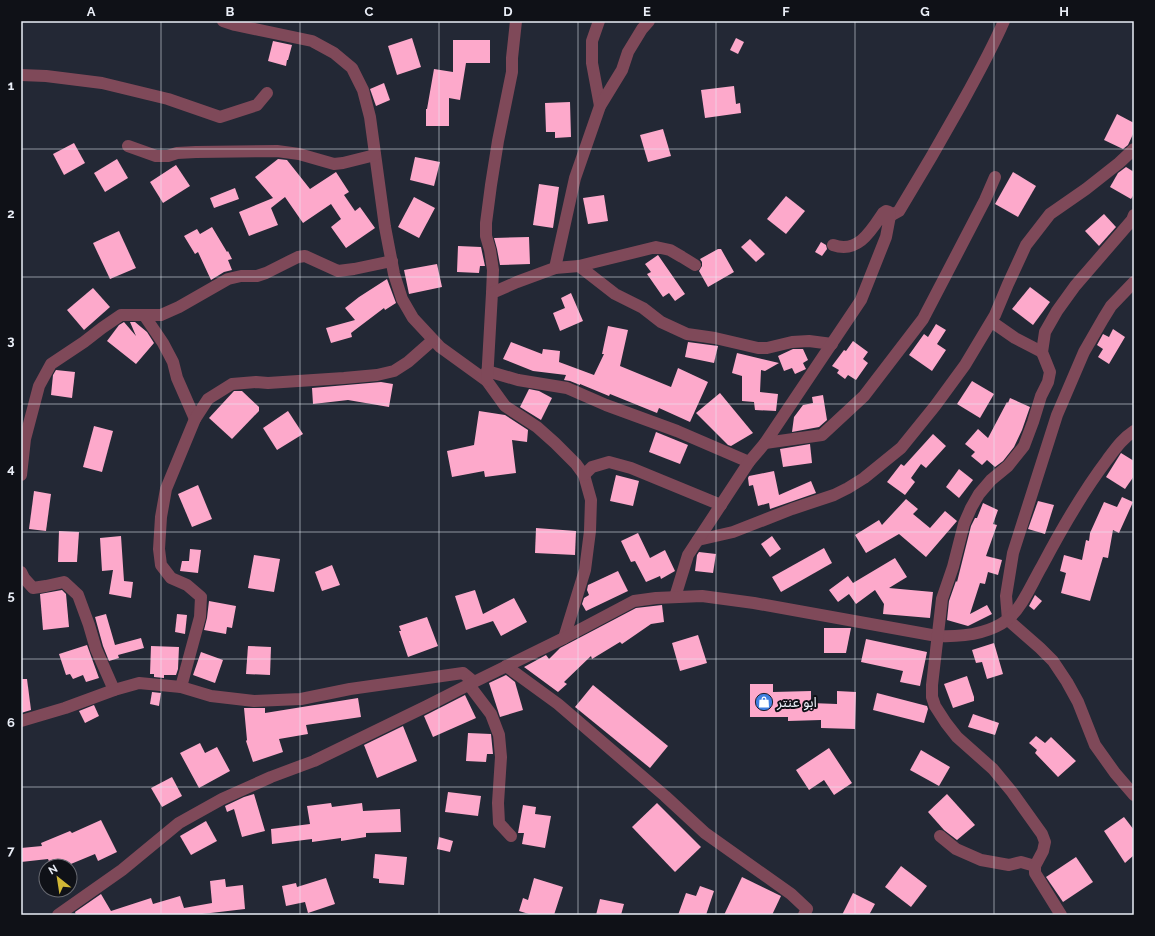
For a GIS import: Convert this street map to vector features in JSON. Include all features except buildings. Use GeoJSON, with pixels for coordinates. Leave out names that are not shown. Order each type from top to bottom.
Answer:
{"type":"FeatureCollection","features":[{"type":"Feature","properties":{"kind":"street"},"geometry":{"type":"LineString","coordinates":[[223,21],[235,26],[312,41],[334,53],[352,68],[363,90],[370,117],[385,227],[394,274],[402,299],[413,318],[440,347],[487,376],[567,388],[606,405],[677,431],[748,462]]}},
{"type":"Feature","properties":{"kind":"street"},"geometry":{"type":"LineString","coordinates":[[516,21],[512,72],[498,141],[486,223],[486,236],[493,270],[487,376],[505,406],[537,427],[576,464],[584,475],[591,500],[590,531],[585,570],[564,638]]}},
{"type":"Feature","properties":{"kind":"street"},"geometry":{"type":"LineString","coordinates":[[599,21],[592,42],[592,63],[600,106]]}},
{"type":"Feature","properties":{"kind":"street"},"geometry":{"type":"LineString","coordinates":[[555,268],[574,178],[600,106],[622,70],[628,52],[642,29],[649,21]]}},
{"type":"Feature","properties":{"kind":"street"},"geometry":{"type":"LineString","coordinates":[[890,216],[899,211],[932,157],[976,77],[1004,21]]}},
{"type":"Feature","properties":{"kind":"street"},"geometry":{"type":"LineString","coordinates":[[21,75],[46,76],[102,83],[168,99],[220,117],[257,106],[267,93]]}},
{"type":"Feature","properties":{"kind":"street"},"geometry":{"type":"LineString","coordinates":[[128,146],[156,156],[196,152],[277,151],[299,154],[334,164],[375,155]]}},
{"type":"Feature","properties":{"kind":"street"},"geometry":{"type":"LineString","coordinates":[[698,540],[733,532],[792,509],[834,495],[864,478],[901,448],[936,406],[992,322],[1026,245],[1050,214],[1114,168],[1134,148]]}},
{"type":"Feature","properties":{"kind":"street"},"geometry":{"type":"LineString","coordinates":[[765,443],[822,435],[864,396],[923,319],[985,200],[995,177]]}},
{"type":"Feature","properties":{"kind":"street"},"geometry":{"type":"LineString","coordinates":[[675,597],[688,555],[748,462],[765,443],[862,300],[886,237],[890,216],[889,212],[886,211],[867,235],[857,243],[848,248],[833,245]]}},
{"type":"Feature","properties":{"kind":"street"},"geometry":{"type":"LineString","coordinates":[[1061,915],[1035,873],[1035,866],[1045,842],[1042,834],[1012,792],[993,769],[957,736],[935,706],[932,697],[932,685],[937,636],[942,599],[966,519],[978,494],[991,480],[1008,466],[1024,446],[1048,382],[1050,372],[1042,352],[1045,332],[1057,311],[1075,286],[1134,215]]}},
{"type":"Feature","properties":{"kind":"street"},"geometry":{"type":"LineString","coordinates":[[492,293],[555,268],[579,266],[656,247],[670,250],[695,265]]}},
{"type":"Feature","properties":{"kind":"street"},"geometry":{"type":"LineString","coordinates":[[21,475],[25,439],[39,386],[51,364],[121,315],[160,315],[179,307],[228,280],[241,276],[257,276],[298,257],[305,256],[338,271],[392,261]]}},
{"type":"Feature","properties":{"kind":"street"},"geometry":{"type":"LineString","coordinates":[[579,266],[615,294],[643,308],[661,322],[687,334],[715,338],[758,348],[767,348],[797,342],[832,344]]}},
{"type":"Feature","properties":{"kind":"street"},"geometry":{"type":"LineString","coordinates":[[1134,282],[1111,306],[1103,319],[1084,352],[1057,415],[1013,553],[1006,596],[1008,620],[1053,661],[1078,702],[1096,746],[1115,773],[1134,795]]}},
{"type":"Feature","properties":{"kind":"street"},"geometry":{"type":"LineString","coordinates":[[144,315],[163,343],[173,362],[177,378],[195,420]]}},
{"type":"Feature","properties":{"kind":"street"},"geometry":{"type":"LineString","coordinates":[[992,322],[1015,338],[1042,352]]}},
{"type":"Feature","properties":{"kind":"street"},"geometry":{"type":"LineString","coordinates":[[181,687],[200,617],[201,597],[188,585],[171,578],[161,565],[159,549],[161,517],[166,489],[195,420],[208,399],[232,384],[256,382],[275,383],[377,375],[394,371],[408,362],[433,340]]}},
{"type":"Feature","properties":{"kind":"street"},"geometry":{"type":"LineString","coordinates":[[58,915],[122,870],[179,823],[222,799],[271,777],[314,761],[564,638],[634,601],[656,598],[702,596],[754,603],[937,636],[955,637],[972,635],[986,631],[1008,620],[1016,611],[1029,591],[1072,512],[1098,471],[1125,438],[1134,431]]}},
{"type":"Feature","properties":{"kind":"street"},"geometry":{"type":"LineString","coordinates":[[584,475],[592,468],[609,462],[631,468],[721,505]]}},
{"type":"Feature","properties":{"kind":"street"},"geometry":{"type":"LineString","coordinates":[[21,572],[33,588],[64,582],[78,595],[96,649],[114,690]]}},
{"type":"Feature","properties":{"kind":"street"},"geometry":{"type":"LineString","coordinates":[[506,666],[558,704],[659,791],[705,833],[791,894],[809,913]]}},
{"type":"Feature","properties":{"kind":"street"},"geometry":{"type":"LineString","coordinates":[[21,721],[66,708],[114,690],[140,683],[181,687],[211,696],[254,701],[301,699],[350,689],[463,673],[491,714],[499,735],[501,757],[498,803],[499,823],[511,836]]}},
{"type":"Feature","properties":{"kind":"street"},"geometry":{"type":"LineString","coordinates":[[940,836],[956,849],[981,860],[1009,865],[1021,862],[1035,866]]}},
{"type":"Feature","properties":{"kind":"place","name":"ابو عنتر"},"geometry":{"type":"Point","coordinates":[764,702]}}]}
